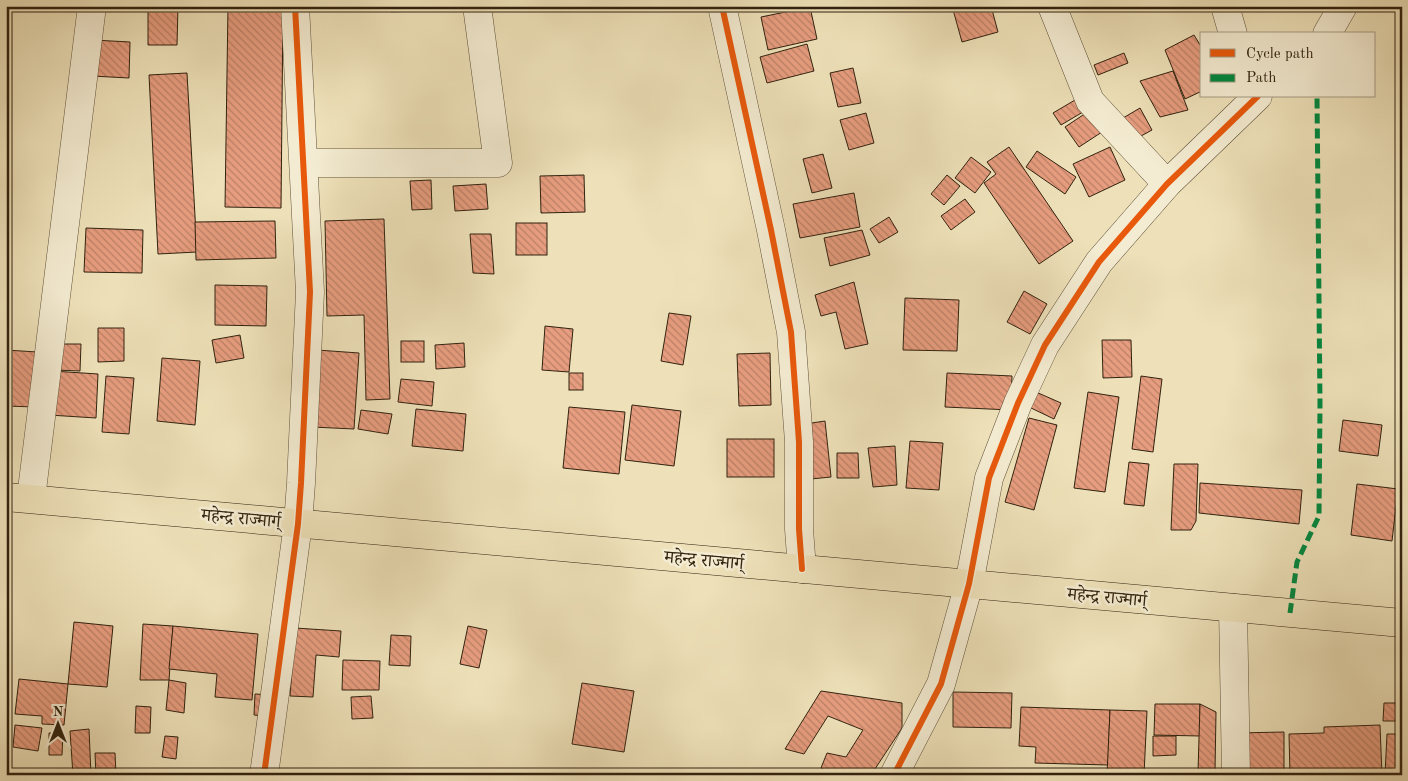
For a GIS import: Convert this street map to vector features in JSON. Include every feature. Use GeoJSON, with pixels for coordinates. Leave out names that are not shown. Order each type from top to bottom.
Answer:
{"type":"FeatureCollection","features":[{"type":"Feature","properties":{"kind":"highway","name":"महेन्द्र राज्मार्ग्"},"geometry":{"type":"LineString","coordinates":[[18,497],[298,524],[1402,623]]}},
{"type":"Feature","properties":{"kind":"street"},"geometry":{"type":"LineString","coordinates":[[18,497],[92,6]]}},
{"type":"Feature","properties":{"kind":"street"},"geometry":{"type":"LineString","coordinates":[[264,775],[298,524],[310,292],[295,6]]}},
{"type":"Feature","properties":{"kind":"street"},"geometry":{"type":"LineString","coordinates":[[304,162],[498,162],[477,6]]}},
{"type":"Feature","properties":{"kind":"street"},"geometry":{"type":"LineString","coordinates":[[722,6],[771,230],[790,332],[799,442],[802,569]]}},
{"type":"Feature","properties":{"kind":"street"},"geometry":{"type":"LineString","coordinates":[[1052,6],[1090,101],[1167,184]]}},
{"type":"Feature","properties":{"kind":"street"},"geometry":{"type":"LineString","coordinates":[[1225,6],[1233,32]]}},
{"type":"Feature","properties":{"kind":"street"},"geometry":{"type":"LineString","coordinates":[[1328,32],[1343,6]]}},
{"type":"Feature","properties":{"kind":"street"},"geometry":{"type":"LineString","coordinates":[[894,775],[941,684],[969,584],[989,478],[1018,403],[1045,345],[1099,262],[1167,184],[1256,98]]}},
{"type":"Feature","properties":{"kind":"street"},"geometry":{"type":"LineString","coordinates":[[1233,608],[1236,775]]}},
{"type":"Feature","properties":{"kind":"building"},"geometry":{"type":"Polygon","coordinates":[[[148,6],[178,6],[177,45],[148,45],[148,6]]]}},
{"type":"Feature","properties":{"kind":"building"},"geometry":{"type":"Polygon","coordinates":[[[228,6],[283,6],[281,208],[225,207],[228,6]]]}},
{"type":"Feature","properties":{"kind":"building"},"geometry":{"type":"Polygon","coordinates":[[[391,6],[469,6],[469,9],[391,12],[391,6]]]}},
{"type":"Feature","properties":{"kind":"building"},"geometry":{"type":"Polygon","coordinates":[[[952,6],[991,6],[998,32],[962,42],[952,6]]]}},
{"type":"Feature","properties":{"kind":"building"},"geometry":{"type":"Polygon","coordinates":[[[810,7],[817,39],[768,50],[761,17],[810,7]]]}},
{"type":"Feature","properties":{"kind":"building"},"geometry":{"type":"Polygon","coordinates":[[[1194,35],[1200,45],[1200,92],[1185,99],[1165,50],[1194,35]]]}},
{"type":"Feature","properties":{"kind":"building"},"geometry":{"type":"Polygon","coordinates":[[[93,40],[130,42],[129,78],[92,76],[93,40]]]}},
{"type":"Feature","properties":{"kind":"building"},"geometry":{"type":"Polygon","coordinates":[[[807,44],[814,71],[767,83],[760,57],[807,44]]]}},
{"type":"Feature","properties":{"kind":"building"},"geometry":{"type":"Polygon","coordinates":[[[1124,53],[1128,63],[1098,75],[1094,65],[1124,53]]]}},
{"type":"Feature","properties":{"kind":"building"},"geometry":{"type":"Polygon","coordinates":[[[853,68],[861,103],[838,107],[830,73],[853,68]]]}},
{"type":"Feature","properties":{"kind":"building"},"geometry":{"type":"Polygon","coordinates":[[[1173,71],[1188,110],[1160,117],[1140,81],[1173,71]]]}},
{"type":"Feature","properties":{"kind":"building"},"geometry":{"type":"Polygon","coordinates":[[[187,73],[197,252],[158,254],[149,75],[187,73]]]}},
{"type":"Feature","properties":{"kind":"building"},"geometry":{"type":"Polygon","coordinates":[[[1075,100],[1083,112],[1061,125],[1053,113],[1075,100]]]}},
{"type":"Feature","properties":{"kind":"building"},"geometry":{"type":"Polygon","coordinates":[[[1140,108],[1152,130],[1130,142],[1118,121],[1140,108]]]}},
{"type":"Feature","properties":{"kind":"building"},"geometry":{"type":"Polygon","coordinates":[[[1089,111],[1102,132],[1079,147],[1065,127],[1089,111]]]}},
{"type":"Feature","properties":{"kind":"building"},"geometry":{"type":"Polygon","coordinates":[[[866,113],[874,143],[849,150],[840,120],[866,113]]]}},
{"type":"Feature","properties":{"kind":"building"},"geometry":{"type":"Polygon","coordinates":[[[1009,147],[1073,241],[1039,264],[984,183],[996,174],[987,162],[1009,147]]]}},
{"type":"Feature","properties":{"kind":"building"},"geometry":{"type":"Polygon","coordinates":[[[1110,147],[1125,180],[1089,197],[1073,164],[1110,147]]]}},
{"type":"Feature","properties":{"kind":"building"},"geometry":{"type":"Polygon","coordinates":[[[1037,151],[1076,177],[1065,194],[1026,167],[1037,151]]]}},
{"type":"Feature","properties":{"kind":"building"},"geometry":{"type":"Polygon","coordinates":[[[823,154],[832,188],[812,193],[803,159],[823,154]]]}},
{"type":"Feature","properties":{"kind":"building"},"geometry":{"type":"Polygon","coordinates":[[[971,157],[991,172],[975,193],[955,178],[971,157]]]}},
{"type":"Feature","properties":{"kind":"building"},"geometry":{"type":"Polygon","coordinates":[[[584,175],[585,212],[541,213],[540,176],[584,175]]]}},
{"type":"Feature","properties":{"kind":"building"},"geometry":{"type":"Polygon","coordinates":[[[947,175],[960,186],[944,205],[931,194],[947,175]]]}},
{"type":"Feature","properties":{"kind":"building"},"geometry":{"type":"Polygon","coordinates":[[[431,180],[432,209],[412,210],[410,181],[431,180]]]}},
{"type":"Feature","properties":{"kind":"building"},"geometry":{"type":"Polygon","coordinates":[[[486,184],[488,209],[455,211],[453,186],[486,184]]]}},
{"type":"Feature","properties":{"kind":"building"},"geometry":{"type":"Polygon","coordinates":[[[854,193],[860,227],[800,238],[793,204],[854,193]]]}},
{"type":"Feature","properties":{"kind":"building"},"geometry":{"type":"Polygon","coordinates":[[[965,199],[975,212],[951,230],[941,216],[965,199]]]}},
{"type":"Feature","properties":{"kind":"building"},"geometry":{"type":"Polygon","coordinates":[[[889,217],[898,232],[879,243],[870,229],[889,217]]]}},
{"type":"Feature","properties":{"kind":"building"},"geometry":{"type":"Polygon","coordinates":[[[384,219],[390,399],[366,400],[364,315],[327,316],[325,221],[384,219]]]}},
{"type":"Feature","properties":{"kind":"building"},"geometry":{"type":"Polygon","coordinates":[[[275,221],[276,258],[196,260],[195,222],[275,221]]]}},
{"type":"Feature","properties":{"kind":"building"},"geometry":{"type":"Polygon","coordinates":[[[516,223],[547,223],[547,255],[516,255],[516,223]]]}},
{"type":"Feature","properties":{"kind":"building"},"geometry":{"type":"Polygon","coordinates":[[[86,228],[143,230],[142,273],[84,272],[86,228]]]}},
{"type":"Feature","properties":{"kind":"building"},"geometry":{"type":"Polygon","coordinates":[[[862,230],[870,255],[830,266],[824,238],[862,230]]]}},
{"type":"Feature","properties":{"kind":"building"},"geometry":{"type":"Polygon","coordinates":[[[470,234],[491,234],[494,274],[473,273],[470,234]]]}},
{"type":"Feature","properties":{"kind":"building"},"geometry":{"type":"Polygon","coordinates":[[[854,282],[868,344],[845,349],[836,312],[821,316],[815,295],[854,282]]]}},
{"type":"Feature","properties":{"kind":"building"},"geometry":{"type":"Polygon","coordinates":[[[215,285],[267,286],[266,326],[215,325],[215,285]]]}},
{"type":"Feature","properties":{"kind":"building"},"geometry":{"type":"Polygon","coordinates":[[[1024,291],[1047,304],[1030,334],[1007,322],[1024,291]]]}},
{"type":"Feature","properties":{"kind":"building"},"geometry":{"type":"Polygon","coordinates":[[[905,298],[959,300],[957,351],[903,350],[905,298]]]}},
{"type":"Feature","properties":{"kind":"building"},"geometry":{"type":"Polygon","coordinates":[[[669,313],[691,316],[683,365],[661,361],[669,313]]]}},
{"type":"Feature","properties":{"kind":"building"},"geometry":{"type":"Polygon","coordinates":[[[545,326],[573,329],[569,372],[542,370],[545,326]]]}},
{"type":"Feature","properties":{"kind":"building"},"geometry":{"type":"Polygon","coordinates":[[[98,328],[124,328],[124,361],[98,362],[98,328]]]}},
{"type":"Feature","properties":{"kind":"building"},"geometry":{"type":"Polygon","coordinates":[[[240,335],[244,358],[216,363],[212,340],[240,335]]]}},
{"type":"Feature","properties":{"kind":"building"},"geometry":{"type":"Polygon","coordinates":[[[1102,340],[1131,340],[1132,377],[1103,378],[1102,340]]]}},
{"type":"Feature","properties":{"kind":"building"},"geometry":{"type":"Polygon","coordinates":[[[401,341],[424,341],[424,362],[401,362],[401,341]]]}},
{"type":"Feature","properties":{"kind":"building"},"geometry":{"type":"Polygon","coordinates":[[[464,343],[465,367],[436,369],[435,345],[464,343]]]}},
{"type":"Feature","properties":{"kind":"building"},"geometry":{"type":"Polygon","coordinates":[[[55,344],[81,344],[80,371],[54,370],[55,344]]]}},
{"type":"Feature","properties":{"kind":"building"},"geometry":{"type":"Polygon","coordinates":[[[6,350],[37,352],[35,407],[6,406],[6,350]]]}},
{"type":"Feature","properties":{"kind":"building"},"geometry":{"type":"Polygon","coordinates":[[[317,350],[359,353],[354,429],[312,427],[317,350]]]}},
{"type":"Feature","properties":{"kind":"building"},"geometry":{"type":"Polygon","coordinates":[[[770,353],[771,405],[739,406],[737,354],[770,353]]]}},
{"type":"Feature","properties":{"kind":"building"},"geometry":{"type":"Polygon","coordinates":[[[162,358],[200,361],[195,425],[157,421],[162,358]]]}},
{"type":"Feature","properties":{"kind":"building"},"geometry":{"type":"Polygon","coordinates":[[[52,371],[98,374],[96,418],[49,415],[52,371]]]}},
{"type":"Feature","properties":{"kind":"building"},"geometry":{"type":"Polygon","coordinates":[[[569,373],[583,373],[583,390],[569,390],[569,373]]]}},
{"type":"Feature","properties":{"kind":"building"},"geometry":{"type":"Polygon","coordinates":[[[947,373],[1012,376],[1011,410],[945,407],[947,373]]]}},
{"type":"Feature","properties":{"kind":"building"},"geometry":{"type":"Polygon","coordinates":[[[106,376],[134,378],[129,434],[102,432],[106,376]]]}},
{"type":"Feature","properties":{"kind":"building"},"geometry":{"type":"Polygon","coordinates":[[[1141,376],[1162,379],[1153,452],[1132,449],[1141,376]]]}},
{"type":"Feature","properties":{"kind":"building"},"geometry":{"type":"Polygon","coordinates":[[[401,379],[434,382],[432,406],[398,402],[401,379]]]}},
{"type":"Feature","properties":{"kind":"building"},"geometry":{"type":"Polygon","coordinates":[[[1036,392],[1061,403],[1054,419],[1029,407],[1036,392]]]}},
{"type":"Feature","properties":{"kind":"building"},"geometry":{"type":"Polygon","coordinates":[[[1088,392],[1119,397],[1105,492],[1074,488],[1088,392]]]}},
{"type":"Feature","properties":{"kind":"building"},"geometry":{"type":"Polygon","coordinates":[[[632,405],[681,411],[674,466],[625,460],[632,405]]]}},
{"type":"Feature","properties":{"kind":"building"},"geometry":{"type":"Polygon","coordinates":[[[569,407],[625,412],[619,474],[563,468],[569,407]]]}},
{"type":"Feature","properties":{"kind":"building"},"geometry":{"type":"Polygon","coordinates":[[[416,409],[466,414],[463,451],[412,446],[416,409]]]}},
{"type":"Feature","properties":{"kind":"building"},"geometry":{"type":"Polygon","coordinates":[[[361,410],[392,414],[388,434],[358,429],[361,410]]]}},
{"type":"Feature","properties":{"kind":"building"},"geometry":{"type":"Polygon","coordinates":[[[1029,418],[1057,425],[1034,510],[1005,502],[1029,418]]]}},
{"type":"Feature","properties":{"kind":"building"},"geometry":{"type":"Polygon","coordinates":[[[1343,420],[1382,425],[1378,456],[1339,451],[1343,420]]]}},
{"type":"Feature","properties":{"kind":"building"},"geometry":{"type":"Polygon","coordinates":[[[825,421],[831,477],[811,479],[805,424],[825,421]]]}},
{"type":"Feature","properties":{"kind":"building"},"geometry":{"type":"Polygon","coordinates":[[[727,439],[774,439],[774,477],[727,477],[727,439]]]}},
{"type":"Feature","properties":{"kind":"building"},"geometry":{"type":"Polygon","coordinates":[[[910,441],[943,443],[939,490],[906,488],[910,441]]]}},
{"type":"Feature","properties":{"kind":"building"},"geometry":{"type":"Polygon","coordinates":[[[895,446],[897,485],[873,487],[868,448],[895,446]]]}},
{"type":"Feature","properties":{"kind":"building"},"geometry":{"type":"Polygon","coordinates":[[[837,453],[858,453],[859,478],[837,478],[837,453]]]}},
{"type":"Feature","properties":{"kind":"building"},"geometry":{"type":"Polygon","coordinates":[[[1129,462],[1149,464],[1144,506],[1124,504],[1129,462]]]}},
{"type":"Feature","properties":{"kind":"building"},"geometry":{"type":"Polygon","coordinates":[[[1174,464],[1198,464],[1196,521],[1191,530],[1171,530],[1174,464]]]}},
{"type":"Feature","properties":{"kind":"building"},"geometry":{"type":"Polygon","coordinates":[[[1200,483],[1302,490],[1299,524],[1199,513],[1200,483]]]}},
{"type":"Feature","properties":{"kind":"building"},"geometry":{"type":"Polygon","coordinates":[[[1357,484],[1398,489],[1392,541],[1351,535],[1357,484]]]}},
{"type":"Feature","properties":{"kind":"building"},"geometry":{"type":"Polygon","coordinates":[[[74,622],[113,626],[107,687],[68,684],[74,622]]]}},
{"type":"Feature","properties":{"kind":"building"},"geometry":{"type":"Polygon","coordinates":[[[143,624],[173,626],[169,680],[140,680],[143,624]]]}},
{"type":"Feature","properties":{"kind":"building"},"geometry":{"type":"Polygon","coordinates":[[[173,626],[258,634],[252,700],[215,697],[217,674],[169,669],[173,626]]]}},
{"type":"Feature","properties":{"kind":"building"},"geometry":{"type":"Polygon","coordinates":[[[468,626],[487,630],[479,668],[460,664],[468,626]]]}},
{"type":"Feature","properties":{"kind":"building"},"geometry":{"type":"Polygon","coordinates":[[[295,628],[341,631],[339,657],[316,655],[313,697],[290,696],[295,628]]]}},
{"type":"Feature","properties":{"kind":"building"},"geometry":{"type":"Polygon","coordinates":[[[391,635],[411,636],[410,666],[389,665],[391,635]]]}},
{"type":"Feature","properties":{"kind":"building"},"geometry":{"type":"Polygon","coordinates":[[[343,660],[380,661],[379,690],[342,690],[343,660]]]}},
{"type":"Feature","properties":{"kind":"building"},"geometry":{"type":"Polygon","coordinates":[[[19,679],[68,684],[64,725],[42,724],[42,716],[15,714],[19,679]]]}},
{"type":"Feature","properties":{"kind":"building"},"geometry":{"type":"Polygon","coordinates":[[[169,680],[186,683],[184,713],[166,710],[169,680]]]}},
{"type":"Feature","properties":{"kind":"building"},"geometry":{"type":"Polygon","coordinates":[[[582,683],[634,691],[624,752],[572,744],[582,683]]]}},
{"type":"Feature","properties":{"kind":"building"},"geometry":{"type":"Polygon","coordinates":[[[821,691],[902,703],[902,728],[871,775],[834,775],[821,768],[827,753],[846,757],[863,730],[828,716],[804,754],[785,749],[821,691]]]}},
{"type":"Feature","properties":{"kind":"building"},"geometry":{"type":"Polygon","coordinates":[[[953,692],[1012,693],[1011,728],[953,727],[953,692]]]}},
{"type":"Feature","properties":{"kind":"building"},"geometry":{"type":"Polygon","coordinates":[[[255,694],[273,695],[271,717],[254,715],[255,694]]]}},
{"type":"Feature","properties":{"kind":"building"},"geometry":{"type":"Polygon","coordinates":[[[371,696],[373,718],[352,719],[351,697],[371,696]]]}},
{"type":"Feature","properties":{"kind":"building"},"geometry":{"type":"Polygon","coordinates":[[[1384,703],[1402,703],[1402,721],[1383,721],[1384,703]]]}},
{"type":"Feature","properties":{"kind":"building"},"geometry":{"type":"Polygon","coordinates":[[[1155,704],[1200,704],[1200,736],[1154,735],[1155,704]]]}},
{"type":"Feature","properties":{"kind":"building"},"geometry":{"type":"Polygon","coordinates":[[[1200,704],[1216,712],[1215,772],[1198,772],[1200,704]]]}},
{"type":"Feature","properties":{"kind":"building"},"geometry":{"type":"Polygon","coordinates":[[[136,706],[151,707],[150,733],[135,733],[136,706]]]}},
{"type":"Feature","properties":{"kind":"building"},"geometry":{"type":"Polygon","coordinates":[[[1021,707],[1110,710],[1108,765],[1035,763],[1036,747],[1019,746],[1021,707]]]}},
{"type":"Feature","properties":{"kind":"building"},"geometry":{"type":"Polygon","coordinates":[[[1110,710],[1147,711],[1144,775],[1107,775],[1110,710]]]}},
{"type":"Feature","properties":{"kind":"building"},"geometry":{"type":"Polygon","coordinates":[[[15,725],[42,728],[38,751],[13,747],[15,725]]]}},
{"type":"Feature","properties":{"kind":"building"},"geometry":{"type":"Polygon","coordinates":[[[1380,725],[1382,775],[1290,775],[1289,734],[1324,733],[1324,727],[1380,725]]]}},
{"type":"Feature","properties":{"kind":"building"},"geometry":{"type":"Polygon","coordinates":[[[89,729],[91,775],[73,775],[70,731],[89,729]]]}},
{"type":"Feature","properties":{"kind":"building"},"geometry":{"type":"Polygon","coordinates":[[[1284,732],[1284,775],[1236,775],[1237,733],[1284,732]]]}},
{"type":"Feature","properties":{"kind":"building"},"geometry":{"type":"Polygon","coordinates":[[[49,733],[63,733],[62,755],[49,755],[49,733]]]}},
{"type":"Feature","properties":{"kind":"building"},"geometry":{"type":"Polygon","coordinates":[[[1387,734],[1402,734],[1402,775],[1385,775],[1387,734]]]}},
{"type":"Feature","properties":{"kind":"building"},"geometry":{"type":"Polygon","coordinates":[[[165,736],[178,737],[176,759],[162,757],[165,736]]]}},
{"type":"Feature","properties":{"kind":"building"},"geometry":{"type":"Polygon","coordinates":[[[1153,736],[1176,736],[1176,755],[1153,756],[1153,736]]]}},
{"type":"Feature","properties":{"kind":"building"},"geometry":{"type":"Polygon","coordinates":[[[95,753],[115,753],[116,775],[96,775],[95,753]]]}},
{"type":"Feature","properties":{"kind":"marked path"},"geometry":{"type":"LineString","coordinates":[[1290,613],[1297,562],[1319,516],[1320,404],[1317,98]]}},
{"type":"Feature","properties":{"kind":"cycle path"},"geometry":{"type":"LineString","coordinates":[[264,775],[298,524],[310,292],[295,6]]}},
{"type":"Feature","properties":{"kind":"cycle path"},"geometry":{"type":"LineString","coordinates":[[722,6],[771,230],[791,332],[799,442],[799,529],[802,569]]}},
{"type":"Feature","properties":{"kind":"cycle path"},"geometry":{"type":"LineString","coordinates":[[894,775],[941,684],[969,584],[989,478],[1018,403],[1045,345],[1099,262],[1167,184],[1256,98]]}}]}
